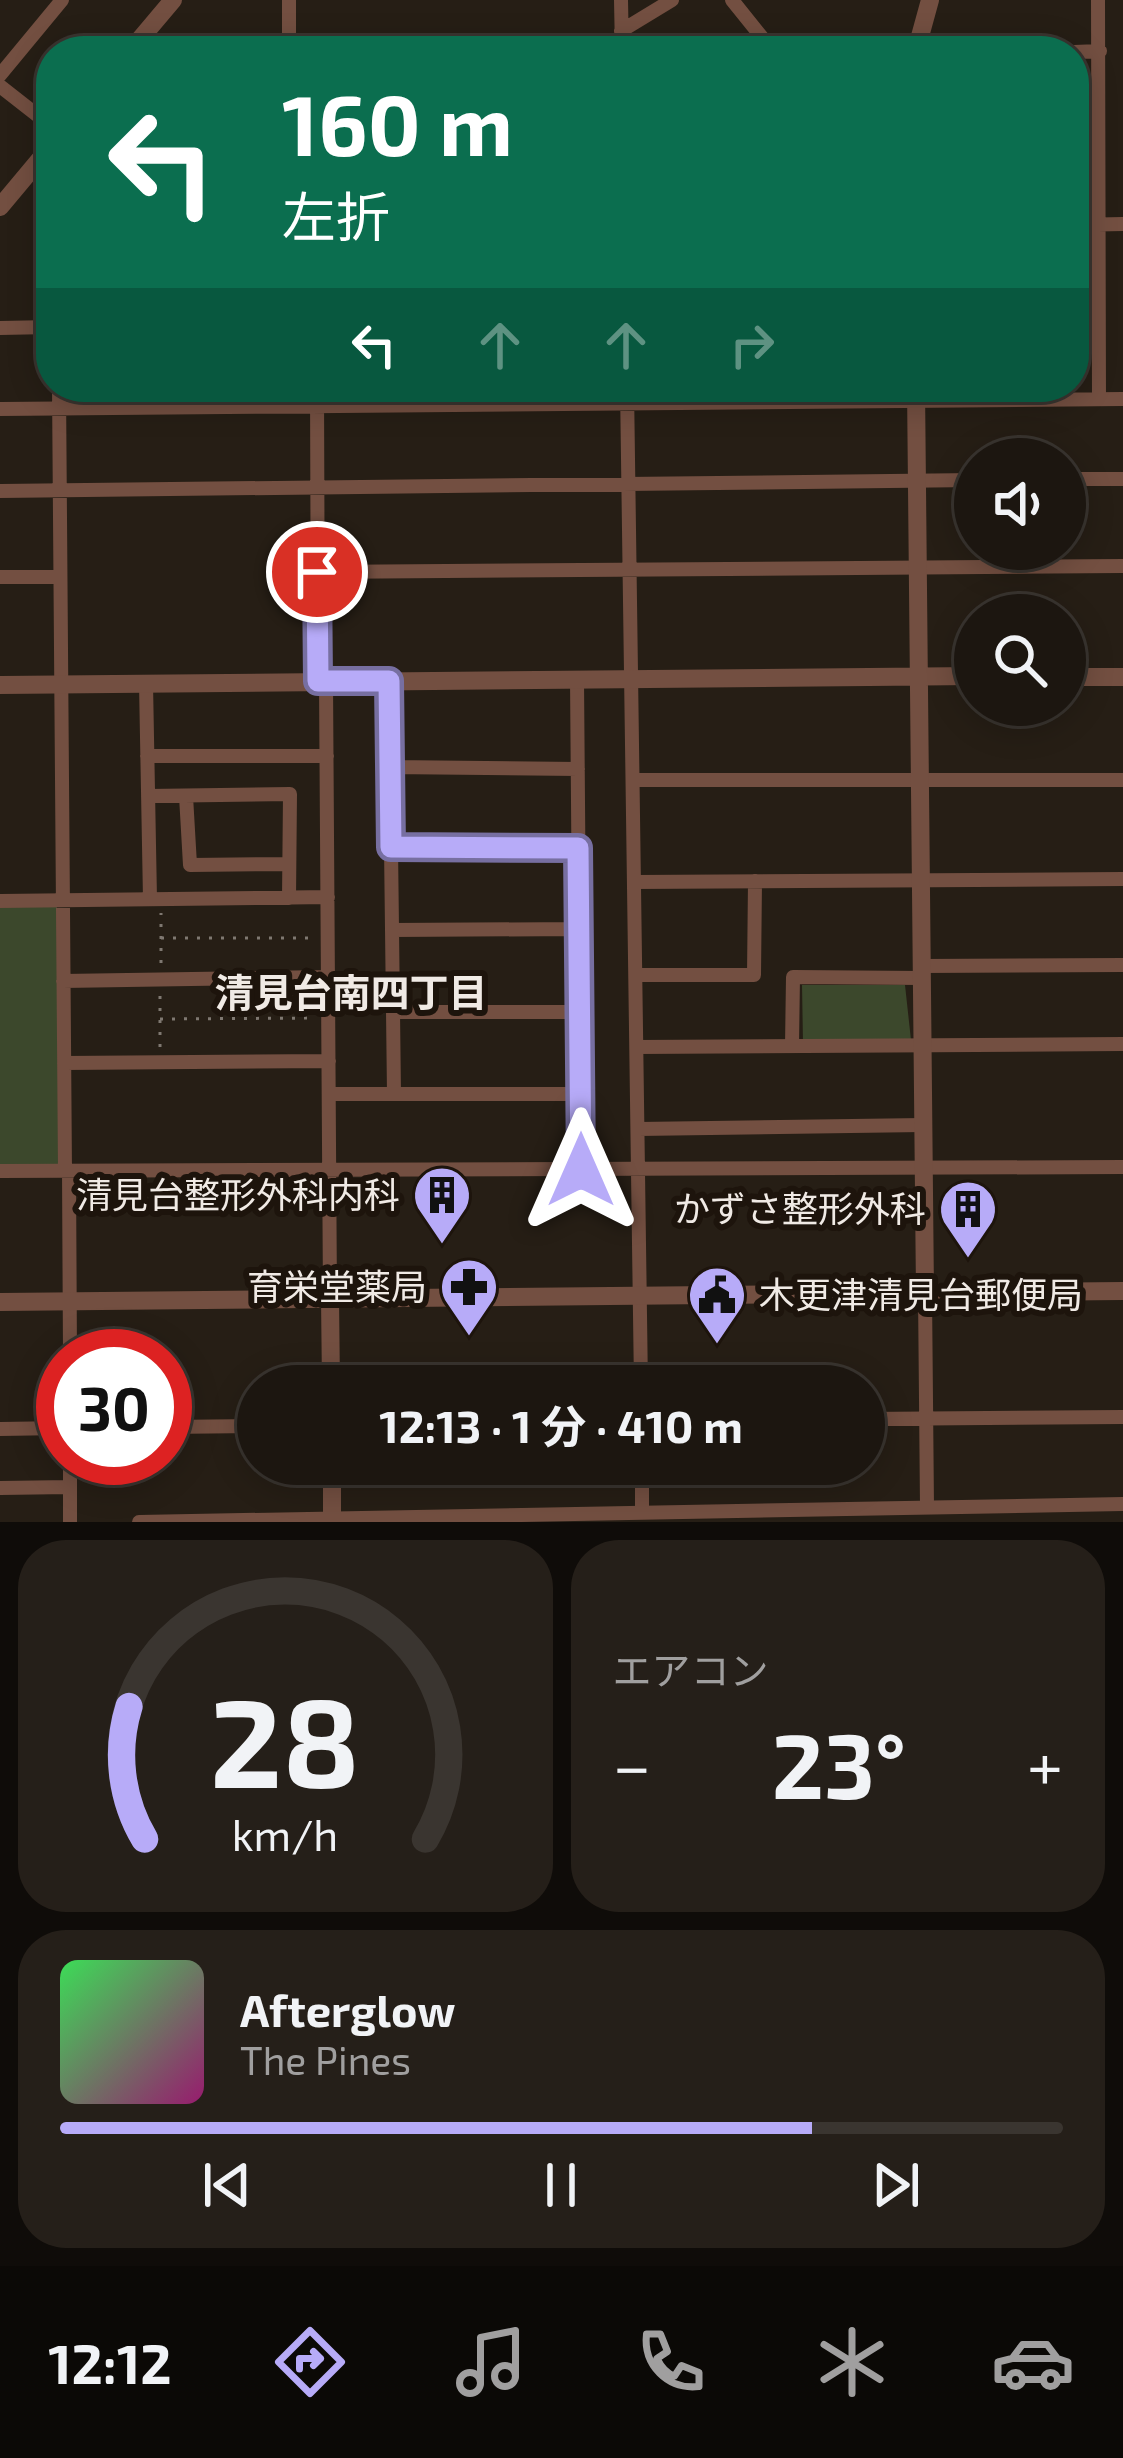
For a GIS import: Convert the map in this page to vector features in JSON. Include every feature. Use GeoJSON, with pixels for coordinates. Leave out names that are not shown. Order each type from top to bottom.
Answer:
{"type":"FeatureCollection","features":[{"type":"Feature","properties":{"kind":"street"},"geometry":{"type":"LineString","coordinates":[[0,75],[62,0]]}},
{"type":"Feature","properties":{"kind":"street"},"geometry":{"type":"LineString","coordinates":[[143,36],[173,0]]}},
{"type":"Feature","properties":{"kind":"street"},"geometry":{"type":"LineString","coordinates":[[289,0],[289,36]]}},
{"type":"Feature","properties":{"kind":"street"},"geometry":{"type":"LineString","coordinates":[[621,0],[622,36]]}},
{"type":"Feature","properties":{"kind":"street"},"geometry":{"type":"LineString","coordinates":[[628,36],[672,0]]}},
{"type":"Feature","properties":{"kind":"street"},"geometry":{"type":"LineString","coordinates":[[732,0],[760,36]]}},
{"type":"Feature","properties":{"kind":"street"},"geometry":{"type":"LineString","coordinates":[[920,36],[930,0]]}},
{"type":"Feature","properties":{"kind":"street"},"geometry":{"type":"LineString","coordinates":[[1098,0],[1100,399]]}},
{"type":"Feature","properties":{"kind":"street"},"geometry":{"type":"LineString","coordinates":[[1089,51],[1100,51]]}},
{"type":"Feature","properties":{"kind":"street"},"geometry":{"type":"LineString","coordinates":[[0,86],[36,114]]}},
{"type":"Feature","properties":{"kind":"street"},"geometry":{"type":"LineString","coordinates":[[0,207],[36,164]]}},
{"type":"Feature","properties":{"kind":"street"},"geometry":{"type":"LineString","coordinates":[[1089,224],[1123,224]]}},
{"type":"Feature","properties":{"kind":"street"},"geometry":{"type":"LineString","coordinates":[[0,328],[36,327]]}},
{"type":"Feature","properties":{"kind":"street"},"geometry":{"type":"LineString","coordinates":[[1089,398],[1123,399]]}},
{"type":"Feature","properties":{"kind":"street"},"geometry":{"type":"LineString","coordinates":[[59,402],[70,1329]]}},
{"type":"Feature","properties":{"kind":"street"},"geometry":{"type":"LineString","coordinates":[[316,402],[317,572],[327,755],[331,1365]]}},
{"type":"Feature","properties":{"kind":"street"},"geometry":{"type":"LineString","coordinates":[[0,410],[429,402]]}},
{"type":"Feature","properties":{"kind":"street"},"geometry":{"type":"LineString","coordinates":[[627,402],[641,1365]]}},
{"type":"Feature","properties":{"kind":"street"},"geometry":{"type":"LineString","coordinates":[[916,402],[927,1507]]}},
{"type":"Feature","properties":{"kind":"street"},"geometry":{"type":"LineString","coordinates":[[1086,479],[1123,478]]}},
{"type":"Feature","properties":{"kind":"street"},"geometry":{"type":"LineString","coordinates":[[0,491],[954,480]]}},
{"type":"Feature","properties":{"kind":"street"},"geometry":{"type":"LineString","coordinates":[[317,572],[1123,566]]}},
{"type":"Feature","properties":{"kind":"street"},"geometry":{"type":"LineString","coordinates":[[0,578],[60,577]]}},
{"type":"Feature","properties":{"kind":"street"},"geometry":{"type":"LineString","coordinates":[[0,685],[954,676]]}},
{"type":"Feature","properties":{"kind":"street"},"geometry":{"type":"LineString","coordinates":[[1086,677],[1123,677]]}},
{"type":"Feature","properties":{"kind":"street"},"geometry":{"type":"LineString","coordinates":[[577,679],[581,1170]]}},
{"type":"Feature","properties":{"kind":"street"},"geometry":{"type":"LineString","coordinates":[[389,681],[394,1094]]}},
{"type":"Feature","properties":{"kind":"street"},"geometry":{"type":"LineString","coordinates":[[146,683],[155,899]]}},
{"type":"Feature","properties":{"kind":"street"},"geometry":{"type":"LineString","coordinates":[[147,756],[327,755]]}},
{"type":"Feature","properties":{"kind":"street"},"geometry":{"type":"LineString","coordinates":[[390,767],[578,769]]}},
{"type":"Feature","properties":{"kind":"street"},"geometry":{"type":"LineString","coordinates":[[633,780],[1123,780]]}},
{"type":"Feature","properties":{"kind":"street"},"geometry":{"type":"LineString","coordinates":[[148,796],[290,794],[289,898]]}},
{"type":"Feature","properties":{"kind":"street"},"geometry":{"type":"LineString","coordinates":[[186,796],[190,865],[290,864]]}},
{"type":"Feature","properties":{"kind":"street"},"geometry":{"type":"LineString","coordinates":[[391,847],[578,848]]}},
{"type":"Feature","properties":{"kind":"street"},"geometry":{"type":"LineString","coordinates":[[635,882],[1123,879]]}},
{"type":"Feature","properties":{"kind":"street"},"geometry":{"type":"LineString","coordinates":[[636,975],[754,975],[754,881]]}},
{"type":"Feature","properties":{"kind":"street"},"geometry":{"type":"LineString","coordinates":[[0,901],[328,897]]}},
{"type":"Feature","properties":{"kind":"street"},"geometry":{"type":"LineString","coordinates":[[392,930],[579,928]]}},
{"type":"Feature","properties":{"kind":"street"},"geometry":{"type":"LineString","coordinates":[[792,1046],[793,977],[1123,965]]}},
{"type":"Feature","properties":{"kind":"street"},"geometry":{"type":"LineString","coordinates":[[63,981],[328,977]]}},
{"type":"Feature","properties":{"kind":"street"},"geometry":{"type":"LineString","coordinates":[[394,1012],[580,1012]]}},
{"type":"Feature","properties":{"kind":"street"},"geometry":{"type":"LineString","coordinates":[[638,1047],[1123,1044]]}},
{"type":"Feature","properties":{"kind":"street"},"geometry":{"type":"LineString","coordinates":[[64,1063],[329,1061]]}},
{"type":"Feature","properties":{"kind":"street"},"geometry":{"type":"LineString","coordinates":[[329,1094],[580,1094]]}},
{"type":"Feature","properties":{"kind":"street"},"geometry":{"type":"LineString","coordinates":[[638,1129],[923,1125]]}},
{"type":"Feature","properties":{"kind":"street"},"geometry":{"type":"LineString","coordinates":[[0,1171],[1123,1167]]}},
{"type":"Feature","properties":{"kind":"street"},"geometry":{"type":"LineString","coordinates":[[0,1302],[1123,1292]]}},
{"type":"Feature","properties":{"kind":"street"},"geometry":{"type":"LineString","coordinates":[[885,1419],[1123,1417]]}},
{"type":"Feature","properties":{"kind":"street"},"geometry":{"type":"LineString","coordinates":[[192,1427],[237,1426]]}},
{"type":"Feature","properties":{"kind":"street"},"geometry":{"type":"LineString","coordinates":[[0,1429],[36,1428]]}},
{"type":"Feature","properties":{"kind":"street"},"geometry":{"type":"LineString","coordinates":[[332,1485],[332,1519]]}},
{"type":"Feature","properties":{"kind":"street"},"geometry":{"type":"LineString","coordinates":[[642,1485],[642,1511]]}},
{"type":"Feature","properties":{"kind":"street"},"geometry":{"type":"LineString","coordinates":[[0,1488],[70,1487],[70,1522]]}},
{"type":"Feature","properties":{"kind":"street"},"geometry":{"type":"LineString","coordinates":[[139,1522],[1123,1504]]}},
{"type":"Feature","properties":{"kind":"path"},"geometry":{"type":"LineString","coordinates":[[155,899],[161,938],[160,1062]]}},
{"type":"Feature","properties":{"kind":"path"},"geometry":{"type":"LineString","coordinates":[[161,938],[328,938]]}},
{"type":"Feature","properties":{"kind":"path"},"geometry":{"type":"LineString","coordinates":[[160,1019],[328,1018]]}},
{"type":"Feature","properties":{"kind":"green space"},"geometry":{"type":"Polygon","coordinates":[[[0,906],[57,906],[59,1164],[0,1165],[0,906]]]}},
{"type":"Feature","properties":{"kind":"green space"},"geometry":{"type":"Polygon","coordinates":[[[802,985],[905,985],[911,1040],[803,1043],[802,985]]]}},
{"type":"Feature","properties":{"kind":"place","name":"清見台整形外科内科"},"geometry":{"type":"Point","coordinates":[442,1246]}},
{"type":"Feature","properties":{"kind":"place","name":"かずさ整形外科"},"geometry":{"type":"Point","coordinates":[968,1260]}},
{"type":"Feature","properties":{"kind":"place","name":"育栄堂薬局"},"geometry":{"type":"Point","coordinates":[469,1338]}},
{"type":"Feature","properties":{"kind":"place","name":"木更津清見台郵便局"},"geometry":{"type":"Point","coordinates":[717,1346]}},
{"type":"Feature","properties":{"kind":"district","name":"清見台南四丁目"},"geometry":{"type":"Point","coordinates":[351,993]}},
{"type":"Feature","properties":{"kind":"route"},"geometry":{"type":"LineString","coordinates":[[317,572],[318,681],[389,681],[391,847],[578,848],[581,1170]]}}]}
